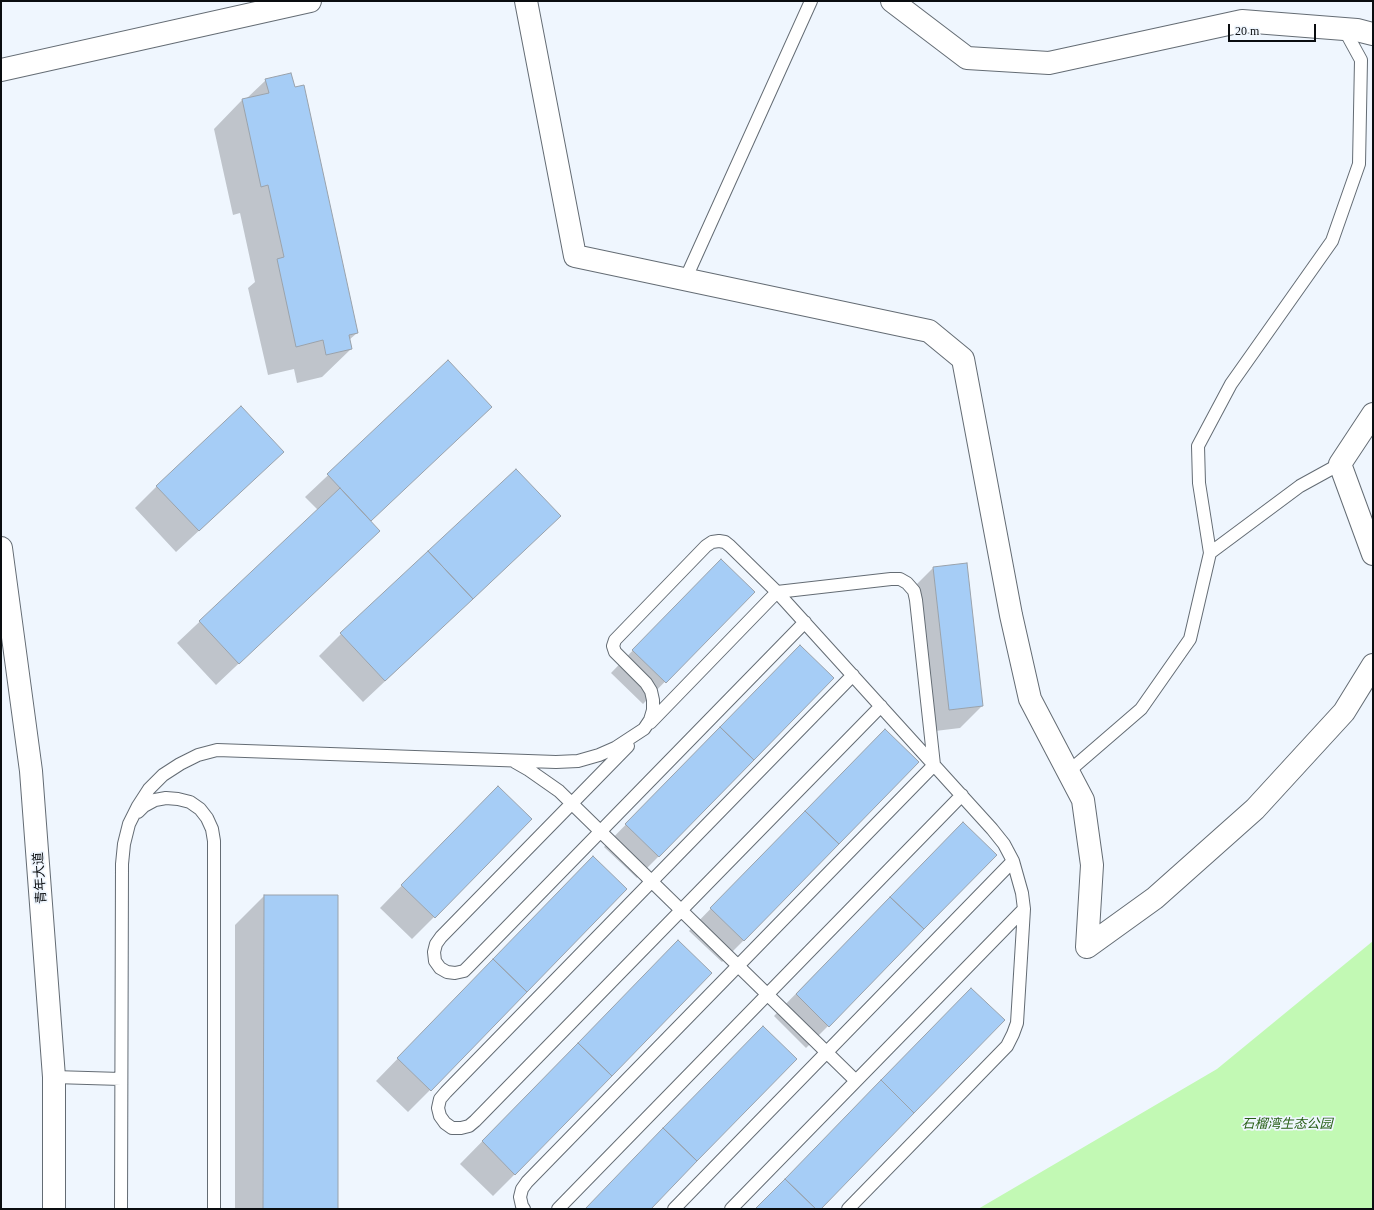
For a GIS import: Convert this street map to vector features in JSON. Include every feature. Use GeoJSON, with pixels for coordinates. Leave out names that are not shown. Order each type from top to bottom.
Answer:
{"type":"FeatureCollection","features":[{"type":"Feature","properties":{"kind":"main road"},"geometry":{"type":"LineString","coordinates":[[1,70],[310,1]]}},
{"type":"Feature","properties":{"kind":"main road"},"geometry":{"type":"LineString","coordinates":[[526,1],[575,256],[929,332],[963,359],[1011,615],[1030,699],[1083,800],[1092,865],[1087,947],[1155,898],[1254,809],[1344,712],[1373,665]]}},
{"type":"Feature","properties":{"kind":"main road"},"geometry":{"type":"LineString","coordinates":[[892,1],[967,58],[1049,63],[1242,21],[1357,30],[1373,34]]}},
{"type":"Feature","properties":{"kind":"main road"},"geometry":{"type":"LineString","coordinates":[[1373,414],[1340,464],[1373,554]]}},
{"type":"Feature","properties":{"kind":"main road","name":"青年大道"},"geometry":{"type":"LineString","coordinates":[[1,548],[31,771],[54,1077],[54,1209]]}},
{"type":"Feature","properties":{"kind":"lane"},"geometry":{"type":"LineString","coordinates":[[685,280],[811,1]]}},
{"type":"Feature","properties":{"kind":"lane"},"geometry":{"type":"LineString","coordinates":[[1068,772],[1141,709],[1190,639],[1210,553],[1199,483],[1198,446],[1231,384],[1332,241],[1359,164],[1361,60],[1344,29]]}},
{"type":"Feature","properties":{"kind":"lane"},"geometry":{"type":"LineString","coordinates":[[1210,553],[1300,486],[1340,464]]}},
{"type":"Feature","properties":{"kind":"lane"},"geometry":{"type":"LineString","coordinates":[[121,1209],[122,864],[124,844],[129,824],[138,806],[149,790],[164,775],[180,764],[198,755],[217,750],[556,762],[578,761],[600,755],[616,748],[644,729],[650,720],[653,710],[651,691],[646,683],[615,652],[613,646],[615,640],[706,546],[712,542],[719,541],[725,542],[730,546],[777,592],[992,829],[1004,844],[1013,861],[1022,893],[1024,909],[1017,1023],[1007,1046],[848,1209]]}},
{"type":"Feature","properties":{"kind":"lane"},"geometry":{"type":"LineString","coordinates":[[805,622],[464,971],[455,973],[447,972],[440,968],[435,961],[434,952],[436,944],[441,937],[777,592],[891,579],[900,580],[907,583],[914,591],[916,600],[934,765]]}},
{"type":"Feature","properties":{"kind":"lane"},"geometry":{"type":"LineString","coordinates":[[853,675],[446,1092],[440,1099],[438,1108],[440,1116],[445,1123],[452,1128],[460,1128],[469,1126],[475,1121],[881,706]]}},
{"type":"Feature","properties":{"kind":"lane"},"geometry":{"type":"LineString","coordinates":[[512,761],[545,781],[571,803],[856,1081]]}},
{"type":"Feature","properties":{"kind":"lane"},"geometry":{"type":"LineString","coordinates":[[524,1209],[520,1197],[522,1189],[527,1182],[934,765]]}},
{"type":"Feature","properties":{"kind":"lane"},"geometry":{"type":"LineString","coordinates":[[558,1209],[962,795]]}},
{"type":"Feature","properties":{"kind":"lane"},"geometry":{"type":"LineString","coordinates":[[129,824],[135,814],[144,806],[155,800],[166,798],[190,802],[200,809],[208,818],[212,829],[214,841],[214,1209]]}},
{"type":"Feature","properties":{"kind":"lane"},"geometry":{"type":"LineString","coordinates":[[674,1209],[1013,861]]}},
{"type":"Feature","properties":{"kind":"lane"},"geometry":{"type":"LineString","coordinates":[[731,1209],[1024,909]]}},
{"type":"Feature","properties":{"kind":"lane"},"geometry":{"type":"LineString","coordinates":[[54,1077],[122,1079]]}},
{"type":"Feature","properties":{"kind":"green space","name":"石榴湾生态公园"},"geometry":{"type":"Polygon","coordinates":[[[1373,941],[1373,1209],[978,1209],[1217,1069],[1373,941]]]}},
{"type":"Feature","properties":{"kind":"building"},"geometry":{"type":"Polygon","coordinates":[[[291,73],[295,87],[304,85],[358,333],[349,335],[352,349],[326,355],[323,340],[296,347],[277,259],[284,257],[268,185],[261,187],[242,99],[269,93],[265,79],[291,73]]]}},
{"type":"Feature","properties":{"kind":"building"},"geometry":{"type":"Polygon","coordinates":[[[448,360],[492,407],[371,521],[327,474],[448,360]]]}},
{"type":"Feature","properties":{"kind":"building"},"geometry":{"type":"Polygon","coordinates":[[[241,406],[284,452],[199,531],[156,486],[241,406]]]}},
{"type":"Feature","properties":{"kind":"building"},"geometry":{"type":"Polygon","coordinates":[[[516,469],[561,516],[473,599],[428,551],[516,469]]]}},
{"type":"Feature","properties":{"kind":"building"},"geometry":{"type":"Polygon","coordinates":[[[340,488],[380,531],[239,664],[199,621],[340,488]]]}},
{"type":"Feature","properties":{"kind":"building"},"geometry":{"type":"Polygon","coordinates":[[[428,551],[473,599],[385,681],[340,633],[428,551]]]}},
{"type":"Feature","properties":{"kind":"building"},"geometry":{"type":"Polygon","coordinates":[[[721,559],[755,592],[666,683],[632,650],[721,559]]]}},
{"type":"Feature","properties":{"kind":"building"},"geometry":{"type":"Polygon","coordinates":[[[967,563],[983,706],[949,710],[933,567],[967,563]]]}},
{"type":"Feature","properties":{"kind":"building"},"geometry":{"type":"Polygon","coordinates":[[[800,645],[834,678],[754,760],[720,727],[800,645]]]}},
{"type":"Feature","properties":{"kind":"building"},"geometry":{"type":"Polygon","coordinates":[[[720,727],[754,760],[659,857],[625,824],[720,727]]]}},
{"type":"Feature","properties":{"kind":"building"},"geometry":{"type":"Polygon","coordinates":[[[885,729],[919,762],[839,844],[805,811],[885,729]]]}},
{"type":"Feature","properties":{"kind":"building"},"geometry":{"type":"Polygon","coordinates":[[[498,786],[532,819],[435,918],[401,885],[498,786]]]}},
{"type":"Feature","properties":{"kind":"building"},"geometry":{"type":"Polygon","coordinates":[[[805,811],[839,844],[744,941],[710,908],[805,811]]]}},
{"type":"Feature","properties":{"kind":"building"},"geometry":{"type":"Polygon","coordinates":[[[963,822],[997,855],[924,929],[890,897],[963,822]]]}},
{"type":"Feature","properties":{"kind":"building"},"geometry":{"type":"Polygon","coordinates":[[[593,856],[627,889],[527,992],[493,959],[593,856]]]}},
{"type":"Feature","properties":{"kind":"building"},"geometry":{"type":"Polygon","coordinates":[[[264,895],[338,895],[338,1209],[263,1209],[264,895]]]}},
{"type":"Feature","properties":{"kind":"building"},"geometry":{"type":"Polygon","coordinates":[[[890,897],[924,929],[829,1027],[796,994],[890,897]]]}},
{"type":"Feature","properties":{"kind":"building"},"geometry":{"type":"Polygon","coordinates":[[[678,940],[712,973],[612,1076],[578,1043],[678,940]]]}},
{"type":"Feature","properties":{"kind":"building"},"geometry":{"type":"Polygon","coordinates":[[[493,959],[527,992],[431,1091],[397,1058],[493,959]]]}},
{"type":"Feature","properties":{"kind":"building"},"geometry":{"type":"Polygon","coordinates":[[[971,988],[1005,1020],[914,1113],[881,1080],[971,988]]]}},
{"type":"Feature","properties":{"kind":"building"},"geometry":{"type":"Polygon","coordinates":[[[763,1026],[797,1059],[697,1161],[663,1128],[763,1026]]]}},
{"type":"Feature","properties":{"kind":"building"},"geometry":{"type":"Polygon","coordinates":[[[578,1043],[612,1076],[515,1175],[482,1141],[578,1043]]]}},
{"type":"Feature","properties":{"kind":"building"},"geometry":{"type":"Polygon","coordinates":[[[881,1080],[914,1113],[821,1209],[816,1209],[785,1179],[881,1080]]]}},
{"type":"Feature","properties":{"kind":"building"},"geometry":{"type":"Polygon","coordinates":[[[663,1128],[697,1161],[651,1209],[585,1209],[663,1128]]]}},
{"type":"Feature","properties":{"kind":"building"},"geometry":{"type":"Polygon","coordinates":[[[785,1179],[816,1209],[755,1209],[785,1179]]]}}]}
